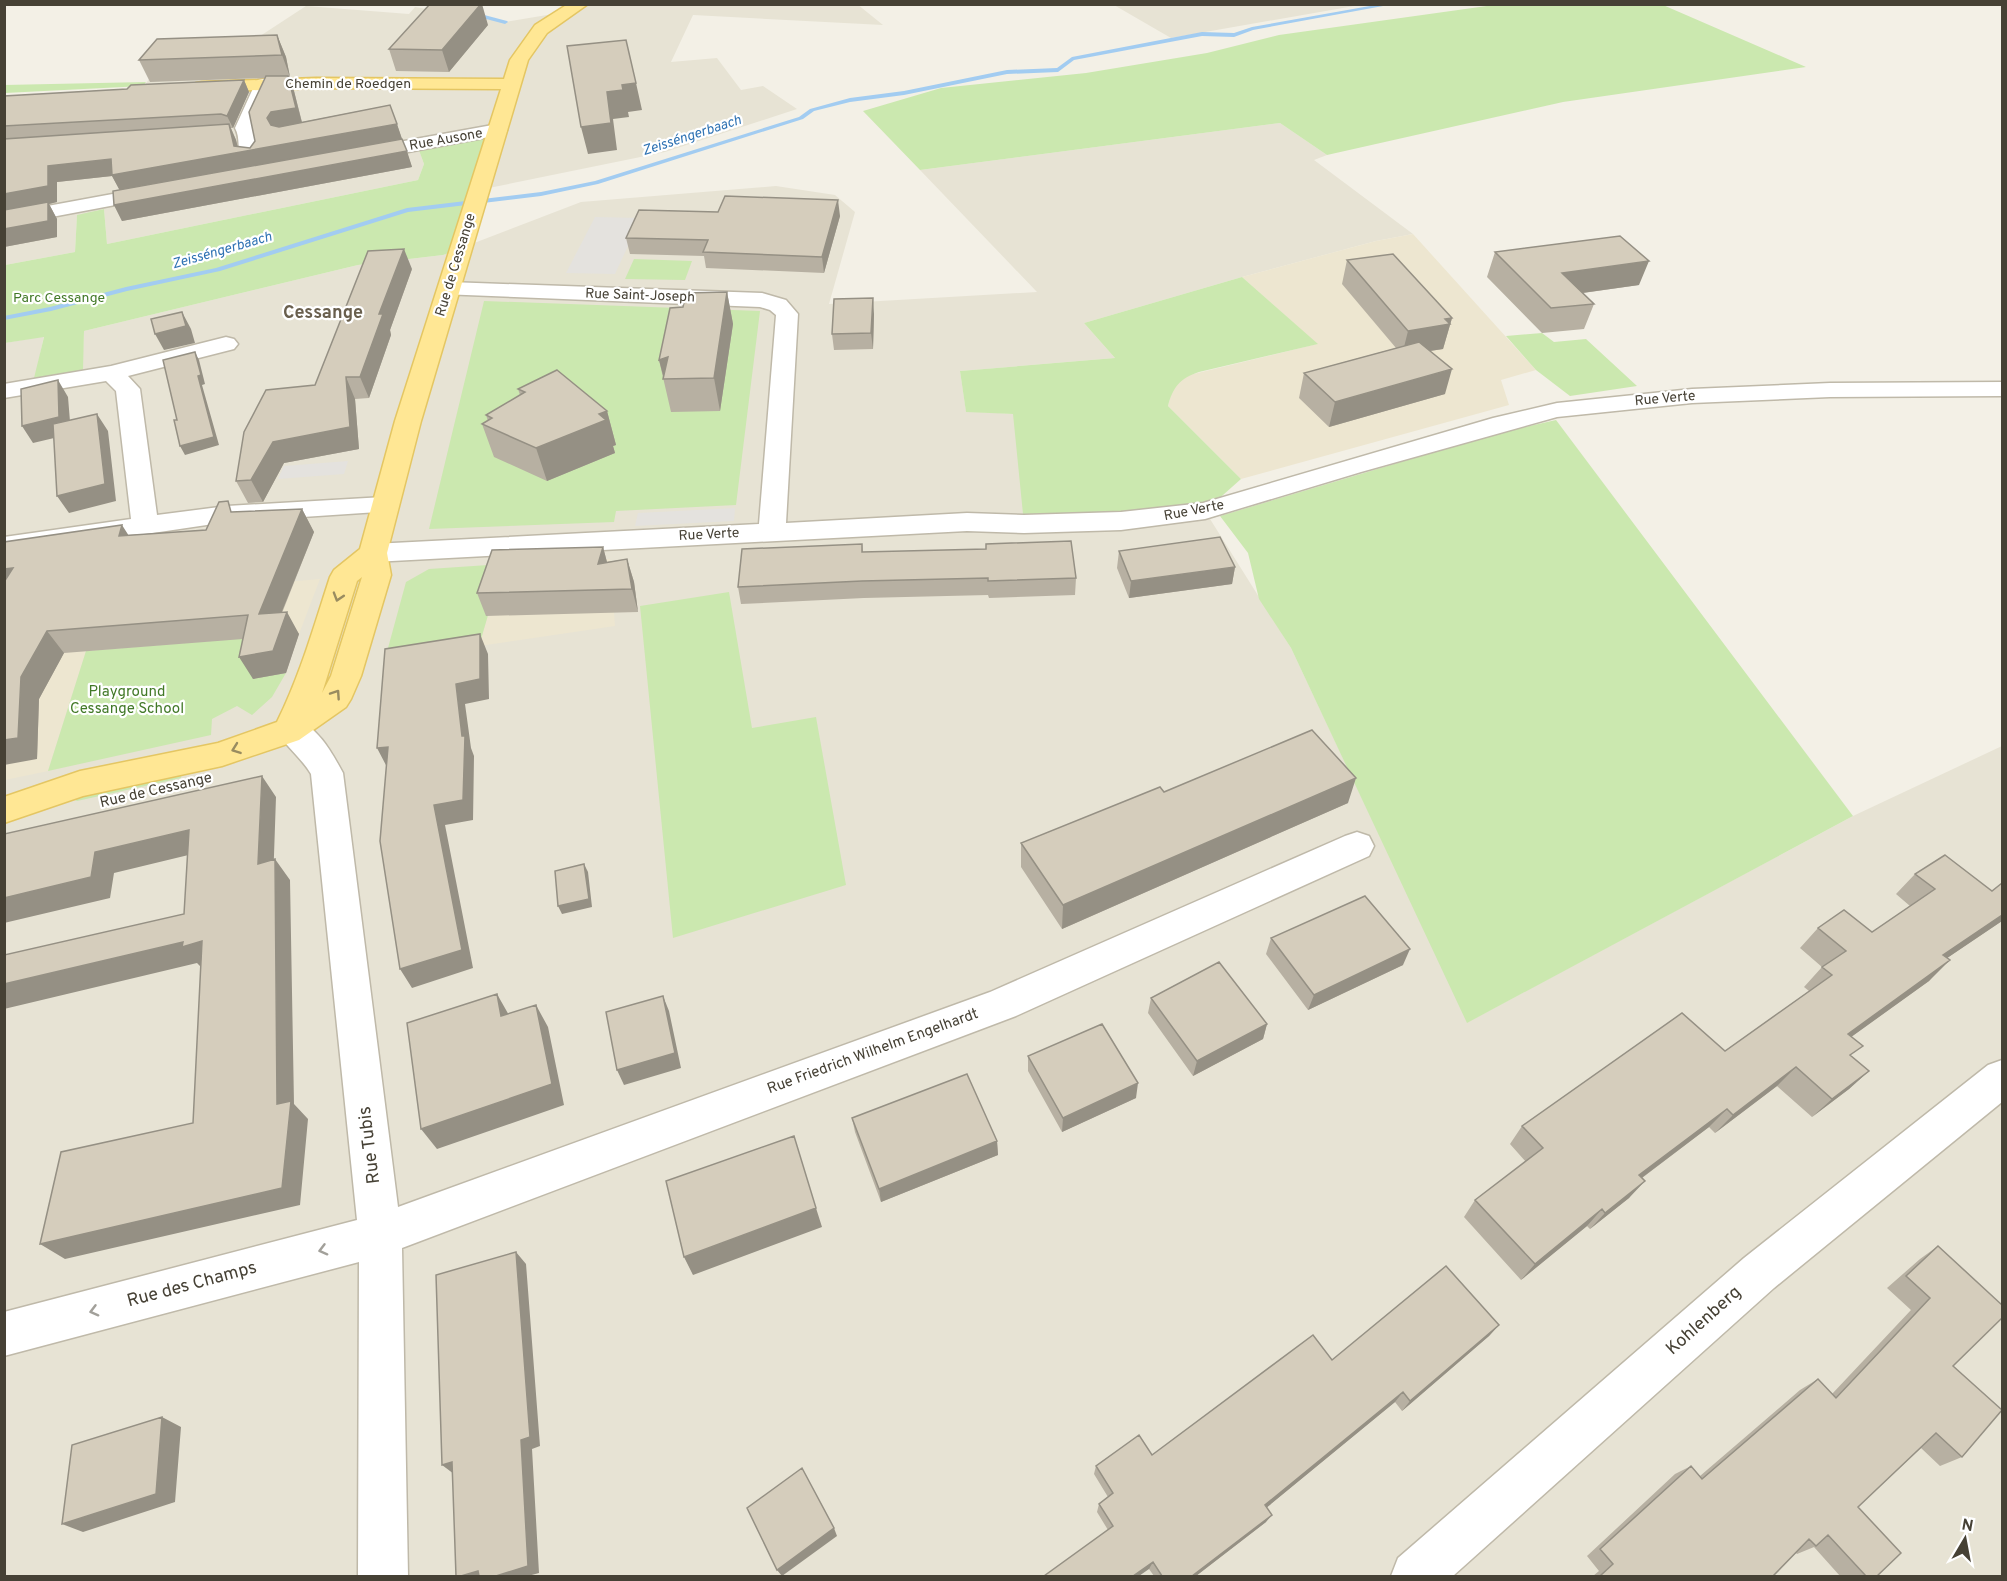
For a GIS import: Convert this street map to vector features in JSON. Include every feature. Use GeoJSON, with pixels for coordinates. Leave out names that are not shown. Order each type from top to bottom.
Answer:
{"type":"FeatureCollection","features":[{"type":"Feature","properties":{"kind":"main road","name":"Rue de Cessange"},"geometry":{"type":"LineString","coordinates":[[4,811],[81,808],[241,771],[270,755],[291,729],[335,699],[346,676],[377,575],[373,553],[384,505],[519,60],[541,29],[580,4]]}},
{"type":"Feature","properties":{"kind":"main road","name":"Chemin de Roedgen"},"geometry":{"type":"LineString","coordinates":[[186,88],[264,84],[512,84]]}},
{"type":"Feature","properties":{"kind":"street"},"geometry":{"type":"LineString","coordinates":[[256,156],[244,128],[264,84]]}},
{"type":"Feature","properties":{"kind":"street","name":"Rue Ausone"},"geometry":{"type":"LineString","coordinates":[[346,158],[498,130]]}},
{"type":"Feature","properties":{"kind":"street"},"geometry":{"type":"LineString","coordinates":[[4,220],[169,190]]}},
{"type":"Feature","properties":{"kind":"street","name":"Rue Saint-Joseph"},"geometry":{"type":"LineString","coordinates":[[449,289],[762,300],[778,305],[787,314],[772,532]]}},
{"type":"Feature","properties":{"kind":"street"},"geometry":{"type":"LineString","coordinates":[[4,391],[111,373],[226,344]]}},
{"type":"Feature","properties":{"kind":"street"},"geometry":{"type":"LineString","coordinates":[[111,373],[128,389],[145,524]]}},
{"type":"Feature","properties":{"kind":"street","name":"Rue Verte"},"geometry":{"type":"LineString","coordinates":[[373,553],[967,522],[1024,524],[1164,518],[1205,511],[1352,466],[1502,423],[1557,410],[1703,396],[1830,390],[2002,389]]}},
{"type":"Feature","properties":{"kind":"street"},"geometry":{"type":"LineString","coordinates":[[4,546],[227,514],[384,505]]}},
{"type":"Feature","properties":{"kind":"street","name":"Rue Tubis"},"geometry":{"type":"LineString","coordinates":[[291,729],[314,751],[327,773],[380,1235],[383,1576]]}},
{"type":"Feature","properties":{"kind":"street","name":"Rue Friedrich Wilhelm Engelhardt"},"geometry":{"type":"LineString","coordinates":[[380,1235],[1003,1004],[1357,846]]}},
{"type":"Feature","properties":{"kind":"street","name":"Kohlenberg"},"geometry":{"type":"LineString","coordinates":[[1416,1576],[1760,1273],[2002,1078]]}},
{"type":"Feature","properties":{"kind":"street","name":"Rue des Champs"},"geometry":{"type":"LineString","coordinates":[[4,1335],[380,1235]]}},
{"type":"Feature","properties":{"kind":"shaded area"},"geometry":{"type":"Polygon","coordinates":[[[857,4],[883,25],[693,15],[671,62],[717,58],[741,90],[763,86],[797,109],[665,152],[479,190],[417,145],[424,164],[418,180],[107,244],[104,209],[77,216],[75,252],[5,265],[4,96],[141,90],[175,44],[251,42],[306,6],[409,14],[415,7],[505,22],[565,12],[580,5],[857,4]]]}},
{"type":"Feature","properties":{"kind":"shaded area"},"geometry":{"type":"Polygon","coordinates":[[[1114,5],[1360,5],[1171,38],[1114,5]]]}},
{"type":"Feature","properties":{"kind":"shaded area"},"geometry":{"type":"Polygon","coordinates":[[[1280,123],[1327,155],[1314,160],[1413,234],[1376,241],[1242,277],[1084,323],[1115,358],[960,371],[966,411],[1013,414],[1205,511],[1291,648],[1468,1022],[1853,816],[2002,746],[2002,1576],[5,1576],[5,343],[44,336],[35,378],[82,370],[84,331],[358,265],[443,255],[581,202],[776,186],[835,195],[855,212],[829,304],[1037,292],[920,170],[1280,123]]]}},
{"type":"Feature","properties":{"kind":"shaded area"},"geometry":{"type":"Polygon","coordinates":[[[595,217],[641,218],[615,274],[566,273],[595,217]]]}},
{"type":"Feature","properties":{"kind":"shaded area"},"geometry":{"type":"Polygon","coordinates":[[[1413,234],[1536,370],[1501,380],[1509,405],[1241,479],[1168,406],[1172,390],[1185,376],[1317,344],[1242,277],[1376,241],[1413,234]]]}},
{"type":"Feature","properties":{"kind":"shaded area"},"geometry":{"type":"Polygon","coordinates":[[[348,461],[344,474],[278,479],[284,466],[348,461]]]}},
{"type":"Feature","properties":{"kind":"shaded area"},"geometry":{"type":"Polygon","coordinates":[[[735,508],[734,521],[635,526],[638,513],[735,508]]]}},
{"type":"Feature","properties":{"kind":"shaded area"},"geometry":{"type":"Polygon","coordinates":[[[610,559],[615,626],[479,646],[503,564],[610,559]]]}},
{"type":"Feature","properties":{"kind":"shaded area"},"geometry":{"type":"Polygon","coordinates":[[[320,579],[299,634],[86,651],[48,771],[5,780],[5,606],[320,579]]]}},
{"type":"Feature","properties":{"kind":"green space"},"geometry":{"type":"Polygon","coordinates":[[[1501,4],[1663,5],[1806,67],[1563,102],[1327,155],[1280,123],[920,170],[863,111],[941,88],[1086,73],[1207,53],[1279,35],[1501,4]]]}},
{"type":"Feature","properties":{"kind":"green space"},"geometry":{"type":"Polygon","coordinates":[[[146,82],[143,86],[5,93],[4,85],[146,82]]]}},
{"type":"Feature","properties":{"kind":"green space","name":"Parc Cessange"},"geometry":{"type":"Polygon","coordinates":[[[498,130],[461,249],[443,255],[358,265],[84,331],[83,370],[34,378],[44,337],[5,343],[5,265],[75,252],[77,215],[104,209],[107,244],[418,180],[424,164],[417,145],[498,130]]]}},
{"type":"Feature","properties":{"kind":"green space"},"geometry":{"type":"Polygon","coordinates":[[[634,259],[692,261],[685,280],[625,279],[634,259]]]}},
{"type":"Feature","properties":{"kind":"green space"},"geometry":{"type":"Polygon","coordinates":[[[1242,277],[1318,344],[1199,372],[1182,380],[1175,388],[1168,406],[1241,479],[1205,511],[1024,524],[1013,414],[966,412],[960,371],[1115,358],[1084,323],[1242,277]]]}},
{"type":"Feature","properties":{"kind":"green space"},"geometry":{"type":"Polygon","coordinates":[[[484,301],[760,311],[736,505],[616,511],[614,522],[429,529],[484,301]]]}},
{"type":"Feature","properties":{"kind":"green space"},"geometry":{"type":"Polygon","coordinates":[[[1542,333],[1554,342],[1586,339],[1637,386],[1570,396],[1536,370],[1506,336],[1542,333]]]}},
{"type":"Feature","properties":{"kind":"green space"},"geometry":{"type":"Polygon","coordinates":[[[1556,420],[1853,816],[1467,1023],[1291,648],[1259,599],[1248,553],[1220,516],[1498,433],[1556,420]]]}},
{"type":"Feature","properties":{"kind":"green space"},"geometry":{"type":"Polygon","coordinates":[[[503,564],[479,646],[385,659],[406,582],[429,569],[503,564]]]}},
{"type":"Feature","properties":{"kind":"green space"},"geometry":{"type":"Polygon","coordinates":[[[729,592],[752,728],[816,717],[846,885],[673,938],[640,606],[729,592]]]}},
{"type":"Feature","properties":{"kind":"green space","name":"Playground Cessange School"},"geometry":{"type":"Polygon","coordinates":[[[272,636],[253,678],[286,673],[272,697],[252,715],[237,706],[212,719],[211,735],[48,771],[86,651],[272,636]]]}},
{"type":"Feature","properties":{"kind":"green space"},"geometry":{"type":"Polygon","coordinates":[[[182,769],[181,778],[77,801],[73,799],[73,796],[182,769]]]}},
{"type":"Feature","properties":{"kind":"building"},"geometry":{"type":"Polygon","coordinates":[[[430,4],[481,4],[442,50],[389,49],[430,4]]]}},
{"type":"Feature","properties":{"kind":"building"},"geometry":{"type":"Polygon","coordinates":[[[277,35],[282,55],[139,60],[157,39],[277,35]]]}},
{"type":"Feature","properties":{"kind":"building"},"geometry":{"type":"Polygon","coordinates":[[[626,40],[636,83],[622,85],[623,90],[607,92],[611,123],[581,127],[567,46],[626,40]]]}},
{"type":"Feature","properties":{"kind":"building"},"geometry":{"type":"Polygon","coordinates":[[[266,76],[288,76],[296,108],[271,112],[267,118],[271,125],[279,127],[390,105],[397,124],[112,175],[111,159],[48,166],[48,186],[4,194],[4,139],[229,124],[234,146],[250,148],[255,141],[249,112],[266,76]]]}},
{"type":"Feature","properties":{"kind":"building"},"geometry":{"type":"Polygon","coordinates":[[[244,80],[227,116],[221,114],[4,126],[4,96],[127,89],[131,85],[244,80]]]}},
{"type":"Feature","properties":{"kind":"building"},"geometry":{"type":"Polygon","coordinates":[[[402,139],[407,151],[114,205],[113,191],[402,139]]]}},
{"type":"Feature","properties":{"kind":"building"},"geometry":{"type":"Polygon","coordinates":[[[725,196],[838,200],[822,257],[703,252],[708,240],[626,238],[639,210],[718,212],[725,196]]]}},
{"type":"Feature","properties":{"kind":"building"},"geometry":{"type":"Polygon","coordinates":[[[48,202],[48,221],[4,229],[4,210],[48,202]]]}},
{"type":"Feature","properties":{"kind":"building"},"geometry":{"type":"Polygon","coordinates":[[[1620,236],[1649,261],[1562,273],[1594,304],[1551,308],[1495,252],[1620,236]]]}},
{"type":"Feature","properties":{"kind":"building"},"geometry":{"type":"Polygon","coordinates":[[[404,249],[379,314],[383,314],[360,377],[346,377],[350,427],[273,442],[251,480],[236,481],[244,432],[266,390],[315,385],[368,251],[404,249]]]}},
{"type":"Feature","properties":{"kind":"building"},"geometry":{"type":"Polygon","coordinates":[[[1393,254],[1452,318],[1445,319],[1450,324],[1408,331],[1347,260],[1393,254]]]}},
{"type":"Feature","properties":{"kind":"building"},"geometry":{"type":"Polygon","coordinates":[[[727,292],[714,378],[663,379],[668,357],[659,360],[670,308],[683,307],[686,293],[727,292]]]}},
{"type":"Feature","properties":{"kind":"building"},"geometry":{"type":"Polygon","coordinates":[[[873,298],[871,333],[832,334],[834,299],[873,298]]]}},
{"type":"Feature","properties":{"kind":"building"},"geometry":{"type":"Polygon","coordinates":[[[182,312],[186,326],[155,334],[151,319],[182,312]]]}},
{"type":"Feature","properties":{"kind":"building"},"geometry":{"type":"Polygon","coordinates":[[[1419,342],[1452,369],[1335,402],[1304,373],[1419,342]]]}},
{"type":"Feature","properties":{"kind":"building"},"geometry":{"type":"Polygon","coordinates":[[[195,352],[201,375],[198,376],[214,437],[180,446],[174,420],[177,420],[163,360],[195,352]]]}},
{"type":"Feature","properties":{"kind":"building"},"geometry":{"type":"Polygon","coordinates":[[[557,370],[607,411],[599,414],[606,420],[536,448],[482,424],[492,418],[486,415],[525,392],[518,389],[557,370]]]}},
{"type":"Feature","properties":{"kind":"building"},"geometry":{"type":"Polygon","coordinates":[[[58,380],[59,417],[22,426],[21,389],[58,380]]]}},
{"type":"Feature","properties":{"kind":"building"},"geometry":{"type":"Polygon","coordinates":[[[97,414],[105,484],[57,496],[53,424],[97,414]]]}},
{"type":"Feature","properties":{"kind":"building"},"geometry":{"type":"Polygon","coordinates":[[[228,501],[231,512],[302,509],[259,614],[287,612],[273,651],[239,657],[248,615],[47,631],[21,677],[18,738],[4,740],[4,582],[13,568],[4,569],[4,542],[122,525],[119,536],[206,530],[219,502],[228,501]]]}},
{"type":"Feature","properties":{"kind":"building"},"geometry":{"type":"Polygon","coordinates":[[[1220,537],[1235,567],[1131,581],[1119,551],[1220,537]]]}},
{"type":"Feature","properties":{"kind":"building"},"geometry":{"type":"Polygon","coordinates":[[[1071,541],[1076,578],[862,581],[738,587],[742,549],[862,544],[862,552],[986,549],[986,544],[1071,541]]]}},
{"type":"Feature","properties":{"kind":"building"},"geometry":{"type":"Polygon","coordinates":[[[603,547],[598,564],[627,559],[632,589],[477,593],[492,550],[603,547]]]}},
{"type":"Feature","properties":{"kind":"building"},"geometry":{"type":"Polygon","coordinates":[[[480,634],[480,679],[456,684],[462,736],[465,736],[463,800],[434,805],[462,950],[400,969],[380,841],[388,747],[377,748],[385,649],[480,634]]]}},
{"type":"Feature","properties":{"kind":"building"},"geometry":{"type":"Polygon","coordinates":[[[1312,730],[1356,778],[1063,905],[1021,843],[1160,787],[1164,792],[1312,730]]]}},
{"type":"Feature","properties":{"kind":"building"},"geometry":{"type":"Polygon","coordinates":[[[262,776],[258,864],[275,859],[277,1104],[291,1101],[282,1188],[40,1244],[61,1152],[193,1123],[202,941],[182,947],[183,942],[4,984],[4,955],[184,914],[189,830],[95,852],[91,877],[4,898],[4,834],[262,776]]]}},
{"type":"Feature","properties":{"kind":"building"},"geometry":{"type":"Polygon","coordinates":[[[1945,855],[1992,891],[2002,883],[2002,915],[1943,955],[1950,960],[1848,1034],[1863,1046],[1850,1055],[1869,1071],[1832,1099],[1796,1067],[1733,1115],[1727,1109],[1639,1175],[1645,1181],[1605,1213],[1602,1209],[1535,1264],[1475,1200],[1543,1148],[1522,1126],[1682,1013],[1725,1051],[1832,975],[1822,967],[1846,951],[1818,928],[1844,910],[1872,932],[1935,889],[1915,874],[1945,855]]]}},
{"type":"Feature","properties":{"kind":"building"},"geometry":{"type":"Polygon","coordinates":[[[584,864],[589,899],[558,906],[555,871],[584,864]]]}},
{"type":"Feature","properties":{"kind":"building"},"geometry":{"type":"Polygon","coordinates":[[[1365,896],[1410,949],[1314,995],[1271,938],[1365,896]]]}},
{"type":"Feature","properties":{"kind":"building"},"geometry":{"type":"Polygon","coordinates":[[[1219,962],[1267,1024],[1197,1061],[1151,998],[1219,962]]]}},
{"type":"Feature","properties":{"kind":"building"},"geometry":{"type":"Polygon","coordinates":[[[497,994],[501,1016],[536,1005],[552,1084],[421,1129],[407,1023],[497,994]]]}},
{"type":"Feature","properties":{"kind":"building"},"geometry":{"type":"Polygon","coordinates":[[[663,996],[675,1053],[617,1070],[606,1012],[663,996]]]}},
{"type":"Feature","properties":{"kind":"building"},"geometry":{"type":"Polygon","coordinates":[[[1102,1024],[1138,1083],[1063,1118],[1028,1056],[1102,1024]]]}},
{"type":"Feature","properties":{"kind":"building"},"geometry":{"type":"Polygon","coordinates":[[[967,1074],[997,1141],[879,1189],[852,1118],[967,1074]]]}},
{"type":"Feature","properties":{"kind":"building"},"geometry":{"type":"Polygon","coordinates":[[[794,1136],[816,1208],[684,1257],[666,1181],[794,1136]]]}},
{"type":"Feature","properties":{"kind":"building"},"geometry":{"type":"Polygon","coordinates":[[[1938,1246],[2002,1305],[2002,1318],[1953,1366],[2002,1410],[1962,1457],[1936,1433],[1858,1507],[1901,1553],[1877,1576],[1866,1576],[1828,1535],[1816,1546],[1809,1539],[1773,1576],[1600,1576],[1613,1564],[1600,1549],[1691,1466],[1702,1479],[1818,1379],[1836,1398],[1930,1298],[1906,1276],[1938,1246]]]}},
{"type":"Feature","properties":{"kind":"building"},"geometry":{"type":"Polygon","coordinates":[[[516,1252],[530,1437],[521,1440],[528,1566],[496,1576],[479,1576],[478,1571],[456,1576],[452,1462],[442,1465],[436,1275],[516,1252]]]}},
{"type":"Feature","properties":{"kind":"building"},"geometry":{"type":"Polygon","coordinates":[[[1446,1266],[1499,1325],[1410,1401],[1403,1392],[1265,1505],[1272,1515],[1192,1576],[1162,1576],[1153,1562],[1133,1576],[1044,1576],[1113,1526],[1099,1504],[1113,1493],[1096,1466],[1139,1435],[1152,1455],[1313,1335],[1332,1360],[1446,1266]]]}},
{"type":"Feature","properties":{"kind":"building"},"geometry":{"type":"Polygon","coordinates":[[[162,1417],[156,1494],[62,1524],[72,1445],[162,1417]]]}},
{"type":"Feature","properties":{"kind":"building"},"geometry":{"type":"Polygon","coordinates":[[[802,1468],[834,1528],[777,1570],[747,1508],[802,1468]]]}},
{"type":"Feature","properties":{"kind":"waterway","name":"Zeisséngerbaach"},"geometry":{"type":"LineString","coordinates":[[4,318],[218,270],[407,210],[541,194],[596,183],[801,118],[812,110],[850,100],[904,93],[1007,72],[1058,70],[1072,59],[1202,34],[1234,35],[1252,29],[1392,4]]}},
{"type":"Feature","properties":{"kind":"waterway"},"geometry":{"type":"LineString","coordinates":[[473,14],[505,22]]}},
{"type":"Feature","properties":{"kind":"district","name":"Cessange"},"geometry":{"type":"Point","coordinates":[323,313]}}]}
